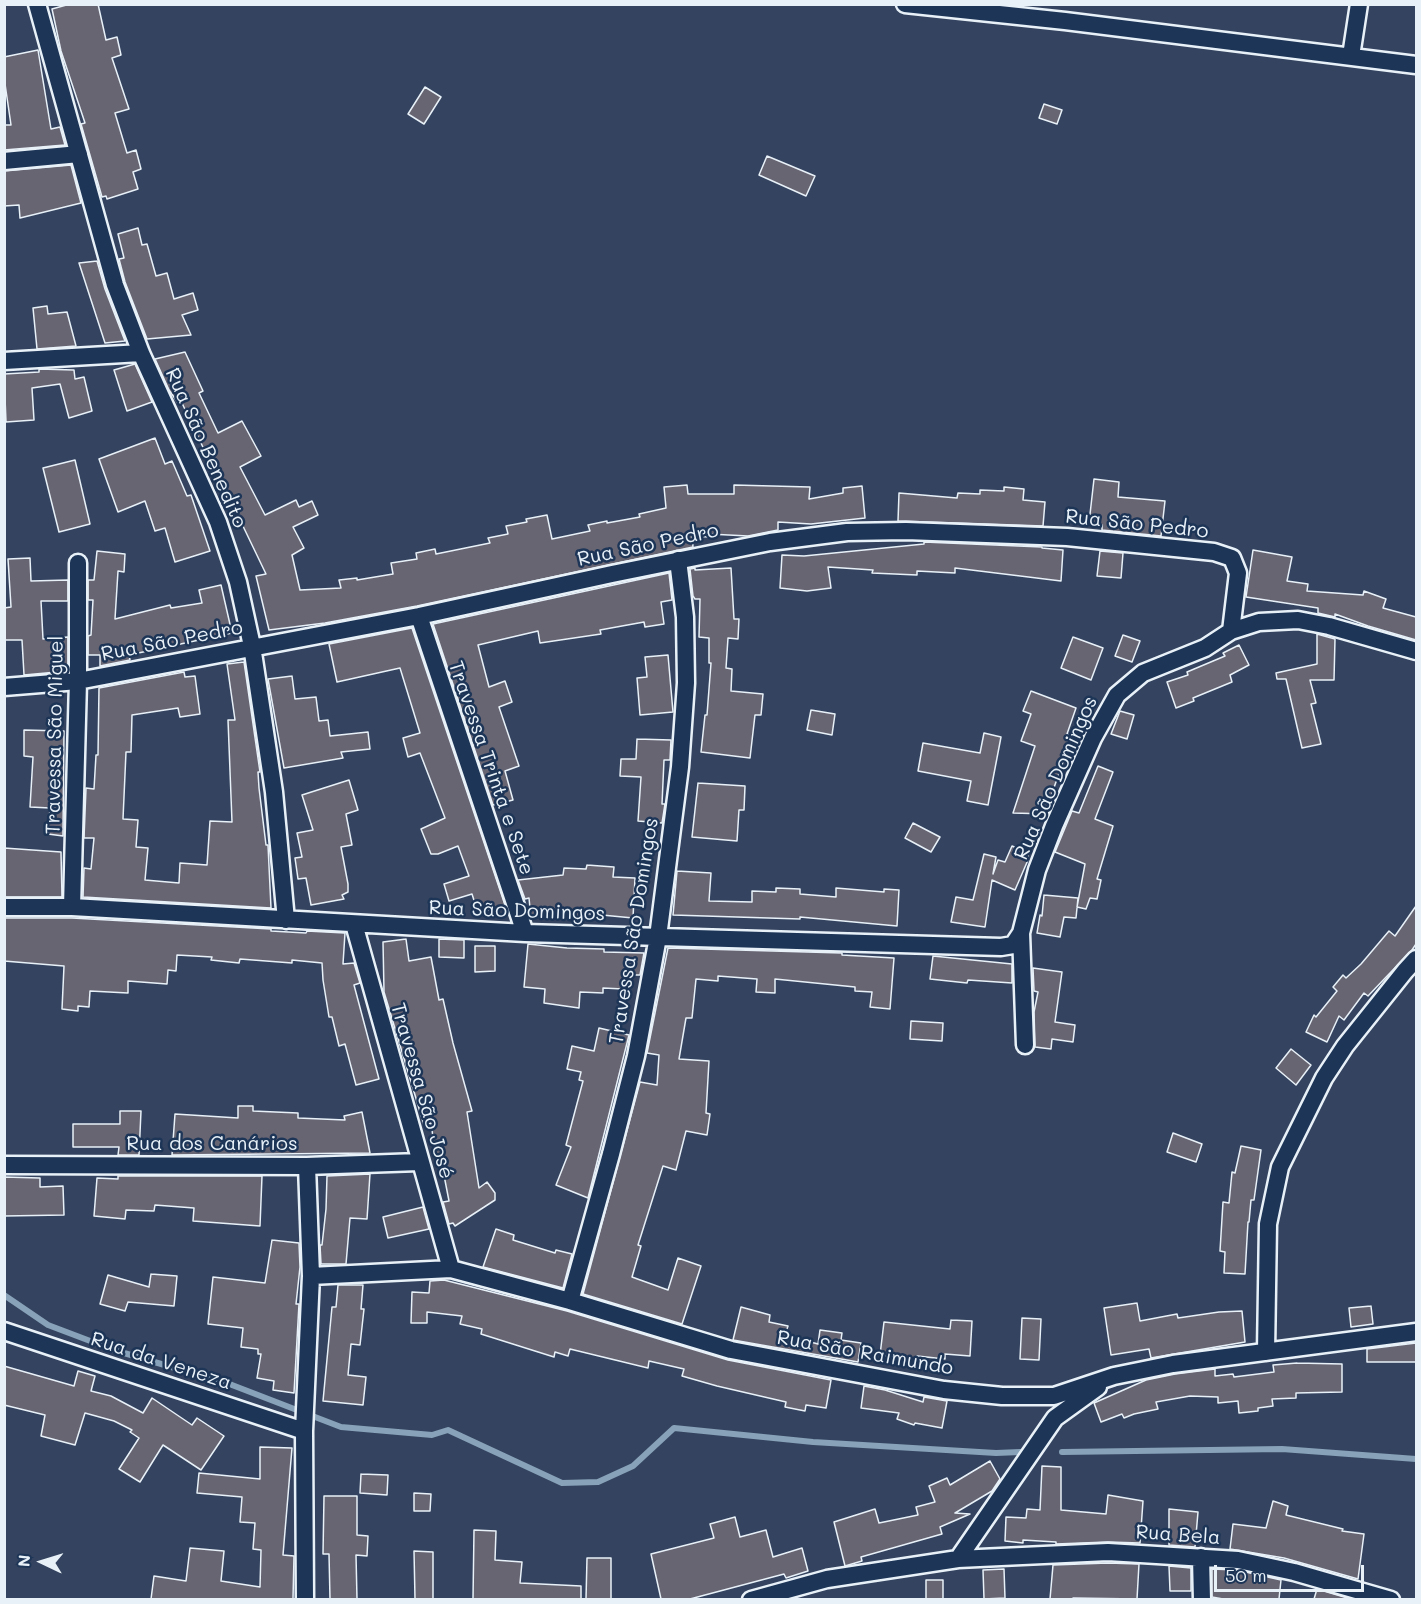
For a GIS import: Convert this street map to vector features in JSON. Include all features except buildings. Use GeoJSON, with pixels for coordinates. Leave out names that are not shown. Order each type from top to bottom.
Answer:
{"type":"FeatureCollection","features":[{"type":"Feature","properties":{"kind":"street","name":"Rua São Benedito"},"geometry":{"type":"LineString","coordinates":[[37,4],[115,285],[141,353],[218,522],[238,582],[252,646],[274,792],[286,920]]}},
{"type":"Feature","properties":{"kind":"street"},"geometry":{"type":"LineString","coordinates":[[905,4],[1065,21],[1416,65]]}},
{"type":"Feature","properties":{"kind":"street"},"geometry":{"type":"LineString","coordinates":[[1351,56],[1359,4]]}},
{"type":"Feature","properties":{"kind":"street"},"geometry":{"type":"LineString","coordinates":[[4,161],[79,154]]}},
{"type":"Feature","properties":{"kind":"street"},"geometry":{"type":"LineString","coordinates":[[4,361],[141,353]]}},
{"type":"Feature","properties":{"kind":"street","name":"Rua São Pedro"},"geometry":{"type":"LineString","coordinates":[[4,687],[78,681],[418,616],[770,542],[847,532],[894,531],[1067,537],[1214,552],[1232,558],[1238,573],[1231,631]]}},
{"type":"Feature","properties":{"kind":"street","name":"Travessa São Domingos"},"geometry":{"type":"LineString","coordinates":[[570,1301],[636,1056],[658,937],[680,767],[686,683],[685,617],[678,560]]}},
{"type":"Feature","properties":{"kind":"street","name":"Travessa São Miguel"},"geometry":{"type":"LineString","coordinates":[[72,907],[78,681],[78,563]]}},
{"type":"Feature","properties":{"kind":"street","name":"Travessa Trinta e Sete"},"geometry":{"type":"LineString","coordinates":[[418,616],[525,933]]}},
{"type":"Feature","properties":{"kind":"street","name":"Rua São Domingos"},"geometry":{"type":"LineString","coordinates":[[1025,1046],[1021,933],[1037,870],[1053,826],[1093,738],[1117,695],[1143,672],[1205,648],[1231,631],[1259,622],[1298,620],[1329,626],[1416,651]]}},
{"type":"Feature","properties":{"kind":"street","name":"Rua São Domingos"},"geometry":{"type":"LineString","coordinates":[[4,907],[72,907],[525,933],[1001,947],[1013,945],[1021,933]]}},
{"type":"Feature","properties":{"kind":"street","name":"Travessa São José"},"geometry":{"type":"LineString","coordinates":[[354,924],[419,1162],[451,1269]]}},
{"type":"Feature","properties":{"kind":"street"},"geometry":{"type":"LineString","coordinates":[[1266,1352],[1268,1224],[1280,1167],[1324,1078],[1345,1046],[1416,959]]}},
{"type":"Feature","properties":{"kind":"street","name":"Rua dos Canários"},"geometry":{"type":"LineString","coordinates":[[4,1165],[307,1166],[419,1162]]}},
{"type":"Feature","properties":{"kind":"street"},"geometry":{"type":"LineString","coordinates":[[305,1599],[304,1429],[311,1276],[307,1166]]}},
{"type":"Feature","properties":{"kind":"street","name":"Rua São Raimundo"},"geometry":{"type":"LineString","coordinates":[[311,1276],[451,1269],[570,1301],[731,1350],[944,1390],[1002,1396],[1054,1396],[1114,1376],[1173,1364],[1416,1332]]}},
{"type":"Feature","properties":{"kind":"street","name":"Rua da Veneza"},"geometry":{"type":"LineString","coordinates":[[4,1331],[304,1429]]}},
{"type":"Feature","properties":{"kind":"street"},"geometry":{"type":"LineString","coordinates":[[958,1559],[1055,1418],[1114,1376]]}},
{"type":"Feature","properties":{"kind":"street","name":"Rua Bela"},"geometry":{"type":"LineString","coordinates":[[751,1599],[827,1579],[958,1559],[1108,1552],[1238,1560],[1294,1572],[1391,1599]]}},
{"type":"Feature","properties":{"kind":"street"},"geometry":{"type":"LineString","coordinates":[[1201,1557],[1202,1599]]}},
{"type":"Feature","properties":{"kind":"waterway"},"geometry":{"type":"LineString","coordinates":[[4,1295],[48,1325],[114,1350],[232,1385],[341,1427],[432,1435],[448,1430],[562,1483],[598,1482],[633,1466],[674,1428],[813,1442],[996,1453],[1020,1452]]}},
{"type":"Feature","properties":{"kind":"waterway"},"geometry":{"type":"LineString","coordinates":[[1062,1452],[1282,1449],[1416,1459]]}}]}
